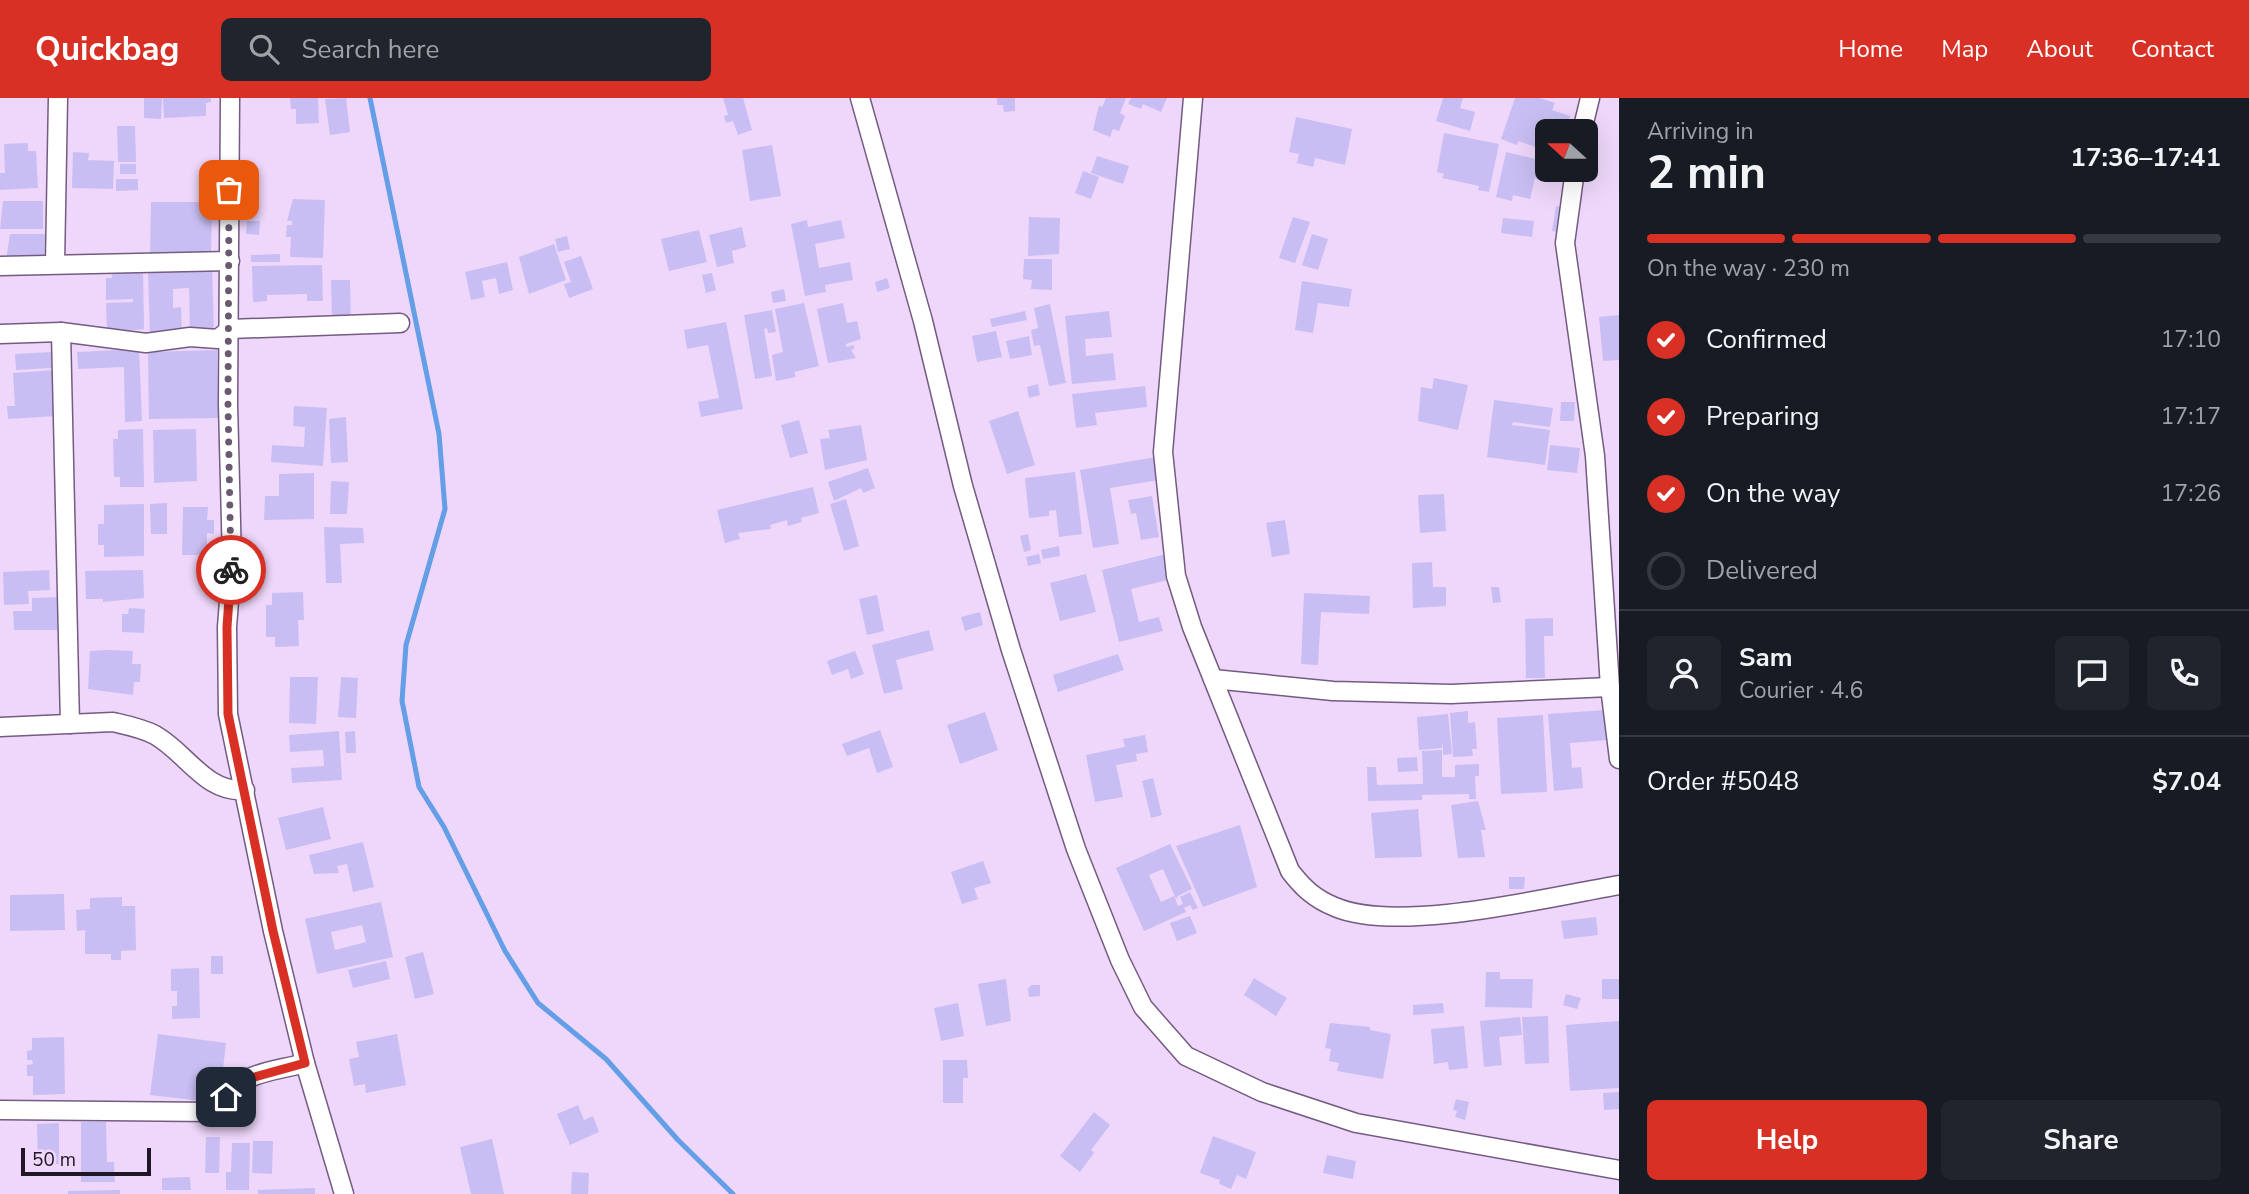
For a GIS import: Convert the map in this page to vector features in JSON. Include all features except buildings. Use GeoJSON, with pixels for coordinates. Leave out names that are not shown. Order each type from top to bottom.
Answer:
{"type":"FeatureCollection","features":[{"type":"Feature","properties":{"kind":"street"},"geometry":{"type":"LineString","coordinates":[[55,264],[58,98]]}},
{"type":"Feature","properties":{"kind":"street"},"geometry":{"type":"LineString","coordinates":[[230,98],[228,404],[232,562],[227,627],[228,714],[273,931],[305,1063],[344,1194]]}},
{"type":"Feature","properties":{"kind":"street"},"geometry":{"type":"LineString","coordinates":[[860,98],[923,321],[963,486],[1011,650],[1076,849],[1120,960],[1143,1007],[1186,1056],[1262,1093],[1356,1123],[1619,1170]]}},
{"type":"Feature","properties":{"kind":"street"},"geometry":{"type":"LineString","coordinates":[[1193,98],[1163,452],[1176,576],[1213,679],[1290,871],[1308,893],[1337,908],[1381,917],[1462,912],[1619,885]]}},
{"type":"Feature","properties":{"kind":"street"},"geometry":{"type":"LineString","coordinates":[[1585,119],[1590,98]]}},
{"type":"Feature","properties":{"kind":"street"},"geometry":{"type":"LineString","coordinates":[[1574,182],[1566,243],[1595,456],[1610,687],[1619,759]]}},
{"type":"Feature","properties":{"kind":"street"},"geometry":{"type":"LineString","coordinates":[[0,266],[230,261]]}},
{"type":"Feature","properties":{"kind":"street"},"geometry":{"type":"LineString","coordinates":[[0,334],[61,332],[146,343],[190,337],[218,339],[230,329],[400,323]]}},
{"type":"Feature","properties":{"kind":"street"},"geometry":{"type":"LineString","coordinates":[[61,332],[70,724]]}},
{"type":"Feature","properties":{"kind":"street"},"geometry":{"type":"LineString","coordinates":[[1213,679],[1333,691],[1451,694],[1610,687]]}},
{"type":"Feature","properties":{"kind":"street"},"geometry":{"type":"LineString","coordinates":[[0,727],[113,722],[154,735],[219,788],[245,790]]}},
{"type":"Feature","properties":{"kind":"street"},"geometry":{"type":"LineString","coordinates":[[0,1110],[214,1112],[221,1109],[226,1097],[240,1081],[305,1063]]}},
{"type":"Feature","properties":{"kind":"waterway"},"geometry":{"type":"LineString","coordinates":[[370,98],[439,434],[445,509],[406,645],[402,701],[419,787],[444,827],[505,951],[538,1003],[606,1059],[678,1140],[733,1194]]}},
{"type":"Feature","properties":{"kind":"way so far"},"geometry":{"type":"LineString","coordinates":[[229,190],[228,452],[231,570]]}},
{"type":"Feature","properties":{"kind":"route"},"geometry":{"type":"LineString","coordinates":[[226,1097],[240,1081],[305,1063],[273,931],[228,714],[227,627],[231,570]]}}]}
